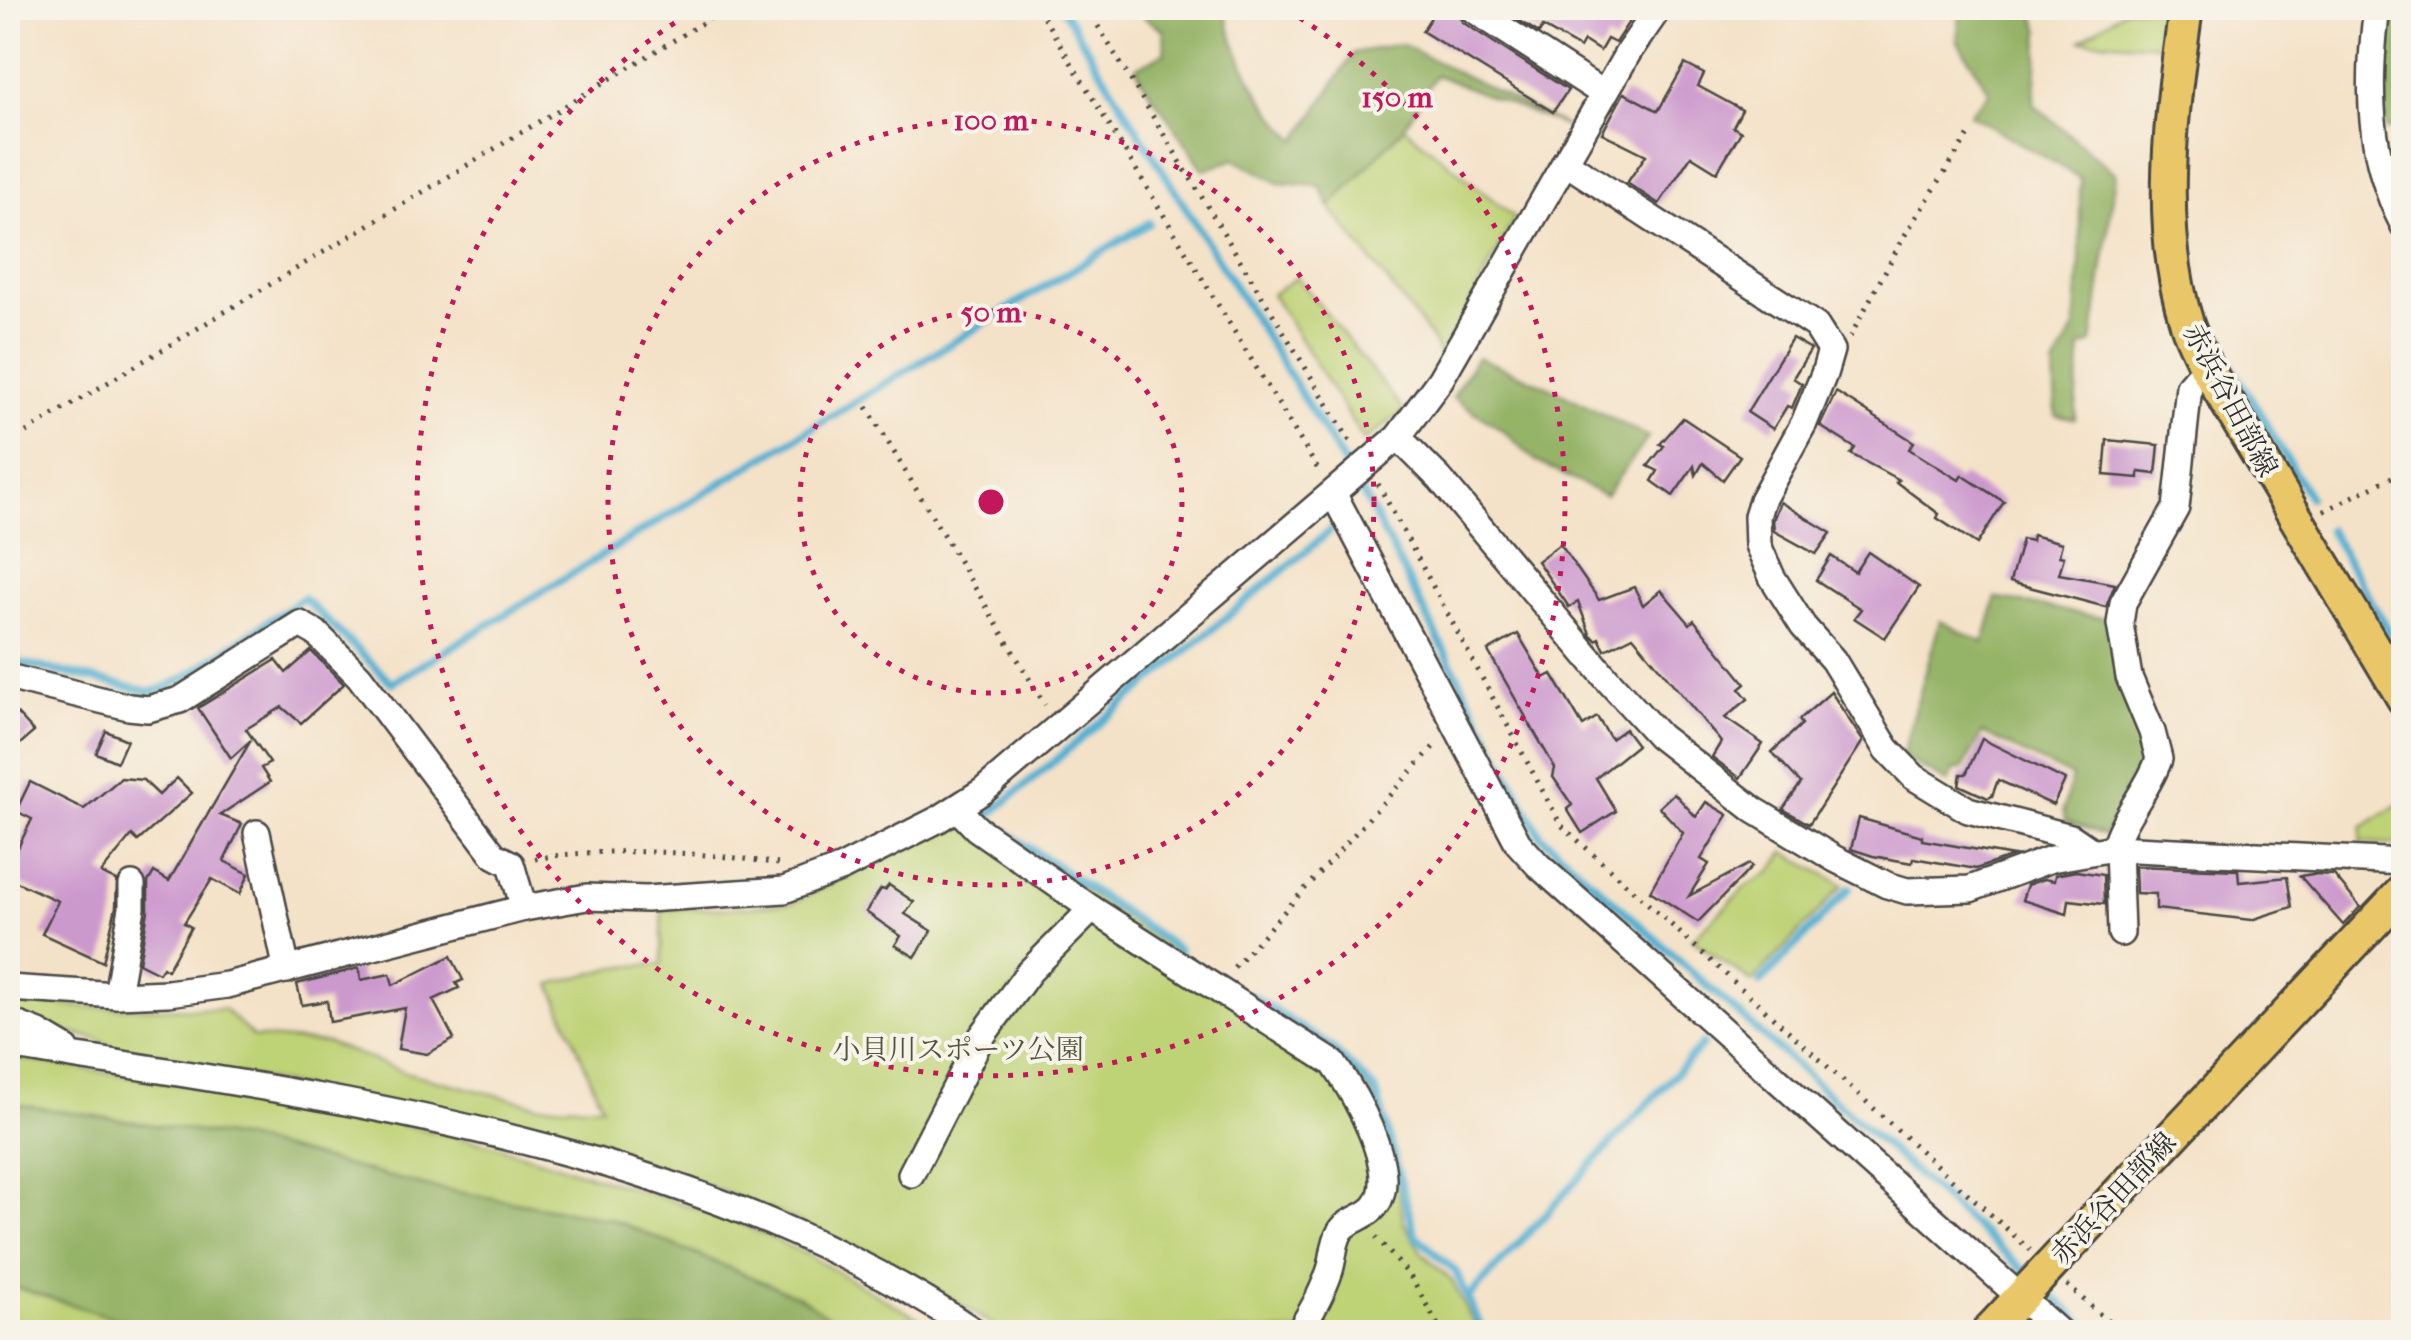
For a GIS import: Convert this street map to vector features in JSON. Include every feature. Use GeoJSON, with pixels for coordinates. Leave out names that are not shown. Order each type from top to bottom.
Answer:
{"type":"FeatureCollection","features":[{"type":"Feature","properties":{"kind":"main road","name":"赤浜谷田部線"},"geometry":{"type":"LineString","coordinates":[[2186,8],[2178,66],[2171,214],[2176,276],[2188,326],[2206,366],[2404,700]]}},
{"type":"Feature","properties":{"kind":"main road","name":"赤浜谷田部線"},"geometry":{"type":"LineString","coordinates":[[1988,1332],[2404,890]]}},
{"type":"Feature","properties":{"kind":"street"},"geometry":{"type":"LineString","coordinates":[[1470,8],[1604,94]]}},
{"type":"Feature","properties":{"kind":"street"},"geometry":{"type":"LineString","coordinates":[[8,988],[168,994],[226,985],[524,908],[586,897],[646,899],[784,890],[824,876],[956,808],[983,791],[1398,437],[1440,380],[1604,94],[1659,8]]}},
{"type":"Feature","properties":{"kind":"street"},"geometry":{"type":"LineString","coordinates":[[2376,8],[2369,66],[2370,116],[2378,161],[2404,226]]}},
{"type":"Feature","properties":{"kind":"street"},"geometry":{"type":"LineString","coordinates":[[1565,162],[1816,326],[1831,350],[1804,424],[1762,500],[1757,516],[1758,545],[1772,577],[1804,626],[1833,660],[1887,749],[1914,777],[1968,810],[2108,849]]}},
{"type":"Feature","properties":{"kind":"street"},"geometry":{"type":"LineString","coordinates":[[2121,933],[2108,849],[2154,775],[2159,759],[2122,651],[2120,624],[2124,603],[2176,508],[2189,386],[2206,366]]}},
{"type":"Feature","properties":{"kind":"street"},"geometry":{"type":"LineString","coordinates":[[1398,437],[1440,479],[1606,679],[1659,736],[1754,810],[1886,885],[1907,891],[1970,889],[2033,865],[2108,849],[2404,862]]}},
{"type":"Feature","properties":{"kind":"street"},"geometry":{"type":"LineString","coordinates":[[1350,480],[1454,723],[1518,843],[1538,865],[2035,1281],[2059,1332]]}},
{"type":"Feature","properties":{"kind":"street"},"geometry":{"type":"LineString","coordinates":[[8,678],[129,707],[165,706],[300,624],[316,633],[359,676],[494,854],[512,864],[524,908]]}},
{"type":"Feature","properties":{"kind":"street"},"geometry":{"type":"LineString","coordinates":[[956,808],[976,828],[1092,909],[1333,1063],[1364,1111],[1382,1168],[1383,1191],[1378,1203],[1339,1233],[1330,1268],[1299,1332]]}},
{"type":"Feature","properties":{"kind":"street"},"geometry":{"type":"LineString","coordinates":[[257,833],[286,970]]}},
{"type":"Feature","properties":{"kind":"street"},"geometry":{"type":"LineString","coordinates":[[117,995],[132,908],[132,885]]}},
{"type":"Feature","properties":{"kind":"street"},"geometry":{"type":"LineString","coordinates":[[911,1174],[982,1036],[1029,972],[1092,909]]}},
{"type":"Feature","properties":{"kind":"street"},"geometry":{"type":"LineString","coordinates":[[8,1021],[75,1055]]}},
{"type":"Feature","properties":{"kind":"street"},"geometry":{"type":"LineString","coordinates":[[8,1046],[209,1077],[537,1144],[680,1188],[772,1224],[850,1260],[975,1332]]}},
{"type":"Feature","properties":{"kind":"path"},"geometry":{"type":"LineString","coordinates":[[8,444],[727,8]]}},
{"type":"Feature","properties":{"kind":"path"},"geometry":{"type":"LineString","coordinates":[[1038,8],[1350,480],[1385,494],[1562,825],[2035,1281],[2120,1332]]}},
{"type":"Feature","properties":{"kind":"path"},"geometry":{"type":"LineString","coordinates":[[1087,8],[1350,480]]}},
{"type":"Feature","properties":{"kind":"path"},"geometry":{"type":"LineString","coordinates":[[1831,350],[1849,338],[1903,238],[1970,132]]}},
{"type":"Feature","properties":{"kind":"path"},"geometry":{"type":"LineString","coordinates":[[867,407],[1058,728]]}},
{"type":"Feature","properties":{"kind":"path"},"geometry":{"type":"LineString","coordinates":[[2299,524],[2404,470]]}},
{"type":"Feature","properties":{"kind":"path"},"geometry":{"type":"LineString","coordinates":[[1234,967],[1454,723]]}},
{"type":"Feature","properties":{"kind":"path"},"geometry":{"type":"LineString","coordinates":[[512,864],[566,853],[602,852],[748,859],[824,876]]}},
{"type":"Feature","properties":{"kind":"path"},"geometry":{"type":"LineString","coordinates":[[1360,1219],[1410,1276],[1442,1332]]}},
{"type":"Feature","properties":{"kind":"green space"},"geometry":{"type":"Polygon","coordinates":[[[1131,8],[1224,8],[1251,80],[1297,140],[1354,53],[1401,44],[1567,127],[1436,75],[1404,127],[1330,207],[1320,186],[1279,183],[1235,159],[1204,170],[1136,67],[1165,53],[1164,31],[1131,8]]]}},
{"type":"Feature","properties":{"kind":"green space"},"geometry":{"type":"Polygon","coordinates":[[[1961,8],[2031,8],[2040,31],[2034,105],[2116,174],[2092,343],[2081,347],[2075,419],[2056,416],[2054,367],[2075,328],[2080,178],[1970,114],[1990,92],[1957,40],[1961,8]]]}},
{"type":"Feature","properties":{"kind":"green space"},"geometry":{"type":"Polygon","coordinates":[[[2127,8],[2163,8],[2158,45],[2081,40],[2127,8]]]}},
{"type":"Feature","properties":{"kind":"green space"},"geometry":{"type":"Polygon","coordinates":[[[2389,20],[2403,21],[2403,127],[2387,130],[2379,91],[2389,20]]]}},
{"type":"Feature","properties":{"kind":"green space"},"geometry":{"type":"Polygon","coordinates":[[[1404,127],[1515,218],[1441,359],[1429,335],[1330,207],[1404,127]]]}},
{"type":"Feature","properties":{"kind":"green space"},"geometry":{"type":"Polygon","coordinates":[[[1297,277],[1404,411],[1364,441],[1272,294],[1297,277]]]}},
{"type":"Feature","properties":{"kind":"green space"},"geometry":{"type":"Polygon","coordinates":[[[1477,357],[1547,386],[1648,437],[1605,496],[1536,461],[1504,431],[1452,397],[1477,357]]]}},
{"type":"Feature","properties":{"kind":"green space"},"geometry":{"type":"Polygon","coordinates":[[[1996,598],[2114,620],[2142,748],[2139,779],[2104,835],[2066,821],[2063,810],[2072,777],[1982,733],[1963,769],[1955,769],[1948,782],[1902,757],[1940,621],[1984,643],[1996,598]]]}},
{"type":"Feature","properties":{"kind":"green space"},"geometry":{"type":"Polygon","coordinates":[[[2403,802],[2403,845],[2361,842],[2362,827],[2403,802]]]}},
{"type":"Feature","properties":{"kind":"green space","name":"小貝川スポーツ公園"},"geometry":{"type":"Polygon","coordinates":[[[972,815],[1347,1067],[1371,1093],[1393,1158],[1404,1223],[1422,1253],[1452,1281],[1478,1332],[1003,1332],[944,1295],[821,1232],[692,1180],[560,1136],[494,1116],[466,1118],[122,1053],[98,1039],[47,1028],[8,1012],[8,1001],[85,1007],[224,1009],[253,1037],[328,1043],[404,1072],[537,1105],[602,1106],[551,984],[616,967],[662,964],[662,909],[793,903],[972,815]]]}},
{"type":"Feature","properties":{"kind":"green space"},"geometry":{"type":"Polygon","coordinates":[[[1785,852],[1843,885],[1752,982],[1692,939],[1748,885],[1771,872],[1785,852]]]}},
{"type":"Feature","properties":{"kind":"green space"},"geometry":{"type":"Polygon","coordinates":[[[8,1057],[317,1106],[490,1144],[728,1218],[810,1256],[942,1332],[852,1332],[799,1297],[611,1219],[429,1187],[240,1138],[8,1103],[8,1057]]]}},
{"type":"Feature","properties":{"kind":"green space"},"geometry":{"type":"Polygon","coordinates":[[[8,1103],[240,1138],[429,1187],[611,1219],[799,1297],[852,1332],[704,1328],[693,1332],[159,1332],[8,1285],[8,1103]]]}},
{"type":"Feature","properties":{"kind":"green space"},"geometry":{"type":"Polygon","coordinates":[[[8,1285],[159,1332],[8,1332],[8,1285]]]}},
{"type":"Feature","properties":{"kind":"building"},"geometry":{"type":"Polygon","coordinates":[[[1437,8],[1455,8],[1462,22],[1568,90],[1553,112],[1422,31],[1437,8]]]}},
{"type":"Feature","properties":{"kind":"building"},"geometry":{"type":"Polygon","coordinates":[[[1500,8],[1638,8],[1615,43],[1607,39],[1600,51],[1584,41],[1580,48],[1543,27],[1539,33],[1500,8]]]}},
{"type":"Feature","properties":{"kind":"building"},"geometry":{"type":"Polygon","coordinates":[[[1685,64],[1704,74],[1698,86],[1742,110],[1733,127],[1741,132],[1717,172],[1691,156],[1659,204],[1627,183],[1646,155],[1602,133],[1624,93],[1658,111],[1685,64]]]}},
{"type":"Feature","properties":{"kind":"building"},"geometry":{"type":"Polygon","coordinates":[[[1792,338],[1811,349],[1793,378],[1802,384],[1792,408],[1787,406],[1773,429],[1747,412],[1792,338]]]}},
{"type":"Feature","properties":{"kind":"building"},"geometry":{"type":"Polygon","coordinates":[[[1836,392],[1914,442],[1909,449],[1959,480],[1962,475],[2004,502],[1977,544],[1937,518],[1939,514],[1896,482],[1899,480],[1851,454],[1855,448],[1820,426],[1836,392]]]}},
{"type":"Feature","properties":{"kind":"building"},"geometry":{"type":"Polygon","coordinates":[[[1683,418],[1740,456],[1723,480],[1703,463],[1696,475],[1694,466],[1673,496],[1652,481],[1658,471],[1648,466],[1664,446],[1660,444],[1683,418]]]}},
{"type":"Feature","properties":{"kind":"building"},"geometry":{"type":"Polygon","coordinates":[[[2107,440],[2159,445],[2156,474],[2139,472],[2139,478],[2104,475],[2107,440]]]}},
{"type":"Feature","properties":{"kind":"building"},"geometry":{"type":"Polygon","coordinates":[[[1780,502],[1831,533],[1816,554],[1774,531],[1773,520],[1780,502]]]}},
{"type":"Feature","properties":{"kind":"building"},"geometry":{"type":"Polygon","coordinates":[[[2032,535],[2062,543],[2059,556],[2064,557],[2059,574],[2115,584],[2106,607],[2010,582],[2022,539],[2031,541],[2032,535]]]}},
{"type":"Feature","properties":{"kind":"building"},"geometry":{"type":"Polygon","coordinates":[[[1560,544],[1599,600],[1634,587],[1643,605],[1661,590],[1690,624],[1694,620],[1746,684],[1740,689],[1748,699],[1725,718],[1763,744],[1740,778],[1712,757],[1721,742],[1633,636],[1605,650],[1599,638],[1596,640],[1590,634],[1578,602],[1569,607],[1537,561],[1560,544]]]}},
{"type":"Feature","properties":{"kind":"building"},"geometry":{"type":"Polygon","coordinates":[[[1868,552],[1919,587],[1885,638],[1854,618],[1861,609],[1816,580],[1831,556],[1855,572],[1868,552]]]}},
{"type":"Feature","properties":{"kind":"building"},"geometry":{"type":"Polygon","coordinates":[[[1518,634],[1544,678],[1552,674],[1583,726],[1597,717],[1611,739],[1625,729],[1637,745],[1596,778],[1616,811],[1582,833],[1567,809],[1572,805],[1553,777],[1555,768],[1488,651],[1518,634]]]}},
{"type":"Feature","properties":{"kind":"building"},"geometry":{"type":"Polygon","coordinates":[[[311,651],[344,684],[301,723],[282,707],[246,729],[270,763],[261,768],[270,782],[220,815],[242,824],[224,861],[249,874],[240,894],[212,879],[184,923],[191,927],[167,970],[163,967],[159,973],[139,963],[148,911],[148,882],[154,872],[169,881],[251,740],[231,758],[198,708],[276,660],[286,673],[311,651]]]}},
{"type":"Feature","properties":{"kind":"building"},"geometry":{"type":"Polygon","coordinates":[[[1831,692],[1863,741],[1809,824],[1783,809],[1801,783],[1772,752],[1802,724],[1799,720],[1831,692]]]}},
{"type":"Feature","properties":{"kind":"building"},"geometry":{"type":"Polygon","coordinates":[[[8,704],[34,732],[8,754],[8,704]]]}},
{"type":"Feature","properties":{"kind":"building"},"geometry":{"type":"Polygon","coordinates":[[[106,731],[127,740],[117,762],[96,753],[106,731]]]}},
{"type":"Feature","properties":{"kind":"building"},"geometry":{"type":"Polygon","coordinates":[[[1982,739],[2065,780],[2053,805],[1998,780],[1988,798],[1959,785],[1961,774],[1966,774],[1982,739]]]}},
{"type":"Feature","properties":{"kind":"building"},"geometry":{"type":"Polygon","coordinates":[[[121,778],[143,780],[159,795],[177,778],[192,793],[138,841],[132,835],[101,873],[117,881],[116,907],[103,962],[42,934],[58,901],[8,878],[8,856],[13,858],[32,819],[16,811],[30,782],[84,809],[121,778]]]}},
{"type":"Feature","properties":{"kind":"building"},"geometry":{"type":"Polygon","coordinates":[[[1674,793],[1696,817],[1706,802],[1728,815],[1701,859],[1709,864],[1689,896],[1749,864],[1752,867],[1698,922],[1650,891],[1683,833],[1659,807],[1674,793]]]}},
{"type":"Feature","properties":{"kind":"building"},"geometry":{"type":"Polygon","coordinates":[[[1859,818],[1922,836],[1922,840],[2013,856],[1976,869],[1913,858],[1912,863],[1873,856],[1851,849],[1859,818]]]}},
{"type":"Feature","properties":{"kind":"building"},"geometry":{"type":"Polygon","coordinates":[[[2135,866],[2238,870],[2239,882],[2287,877],[2292,907],[2251,920],[2156,909],[2156,894],[2136,893],[2135,866]]]}},
{"type":"Feature","properties":{"kind":"building"},"geometry":{"type":"Polygon","coordinates":[[[2076,871],[2103,875],[2104,904],[2069,900],[2067,914],[2022,900],[2027,885],[2044,879],[2054,881],[2055,875],[2076,871]]]}},
{"type":"Feature","properties":{"kind":"building"},"geometry":{"type":"Polygon","coordinates":[[[2334,875],[2360,907],[2343,925],[2300,876],[2334,875]]]}},
{"type":"Feature","properties":{"kind":"building"},"geometry":{"type":"Polygon","coordinates":[[[889,885],[914,902],[905,914],[932,931],[915,957],[895,945],[901,936],[866,912],[881,889],[889,885]]]}},
{"type":"Feature","properties":{"kind":"building"},"geometry":{"type":"Polygon","coordinates":[[[451,956],[463,980],[456,983],[459,988],[433,1000],[454,1039],[427,1054],[398,1049],[405,1008],[330,1022],[327,1001],[302,1005],[297,984],[359,968],[361,980],[390,974],[393,985],[451,956]]]}},
{"type":"Feature","properties":{"kind":"waterway"},"geometry":{"type":"LineString","coordinates":[[1062,8],[1366,499],[1540,835],[2030,1276]]}},
{"type":"Feature","properties":{"kind":"waterway"},"geometry":{"type":"LineString","coordinates":[[8,660],[151,692],[187,676],[303,598],[392,683],[1149,223]]}},
{"type":"Feature","properties":{"kind":"waterway"},"geometry":{"type":"LineString","coordinates":[[2225,354],[2309,497]]}},
{"type":"Feature","properties":{"kind":"waterway"},"geometry":{"type":"LineString","coordinates":[[2329,530],[2404,657]]}},
{"type":"Feature","properties":{"kind":"waterway"},"geometry":{"type":"LineString","coordinates":[[1179,950],[986,818],[1330,531]]}},
{"type":"Feature","properties":{"kind":"waterway"},"geometry":{"type":"LineString","coordinates":[[1760,983],[1849,889]]}},
{"type":"Feature","properties":{"kind":"waterway"},"geometry":{"type":"LineString","coordinates":[[1250,995],[1331,1047],[1376,1091],[1415,1235],[1456,1272],[1483,1332]]}},
{"type":"Feature","properties":{"kind":"waterway"},"geometry":{"type":"LineString","coordinates":[[1468,1298],[1703,1044]]}},
{"type":"Feature","properties":{"kind":"waterway"},"geometry":{"type":"LineString","coordinates":[[2040,1285],[2093,1332]]}}]}
